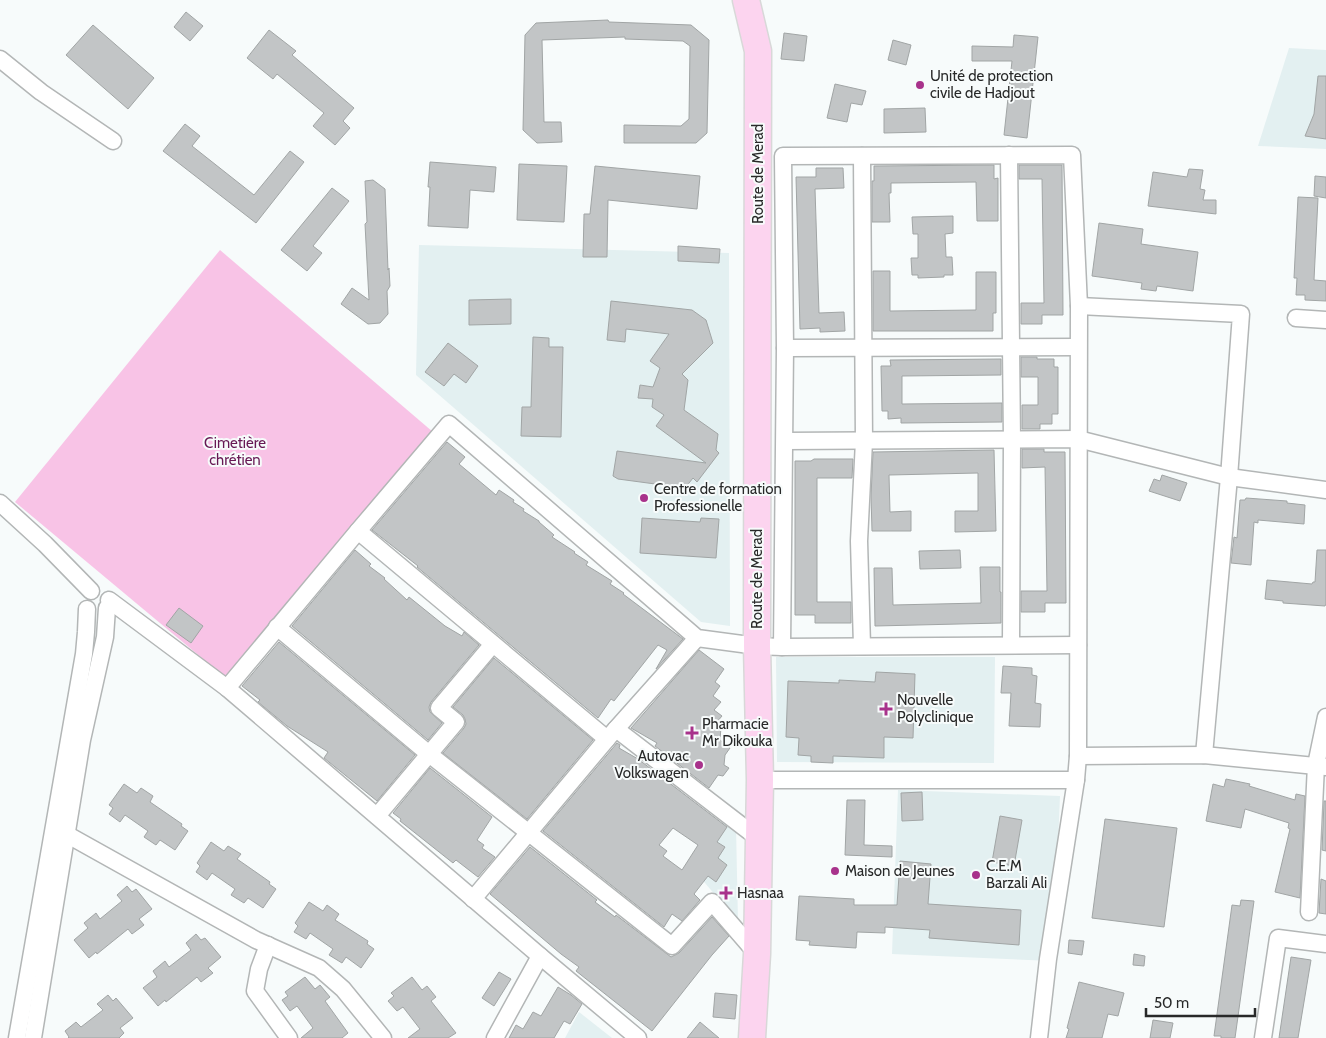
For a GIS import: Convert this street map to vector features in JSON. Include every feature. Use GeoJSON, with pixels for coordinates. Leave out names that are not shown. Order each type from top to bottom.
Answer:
{"type":"FeatureCollection","features":[{"type":"Feature","properties":{"kind":"main road","name":"Route de Merad"},"geometry":{"type":"LineString","coordinates":[[746,0],[758,51],[770,646],[760,780],[757,954],[750,1034]]}},
{"type":"Feature","properties":{"kind":"street"},"geometry":{"type":"LineString","coordinates":[[0,59],[41,92],[113,141]]}},
{"type":"Feature","properties":{"kind":"street"},"geometry":{"type":"LineString","coordinates":[[1009,155],[1012,440],[1011,645]]}},
{"type":"Feature","properties":{"kind":"street"},"geometry":{"type":"LineString","coordinates":[[770,646],[784,441],[786,348],[783,156],[1072,155],[1079,306],[1078,756],[1038,1038]]}},
{"type":"Feature","properties":{"kind":"street"},"geometry":{"type":"LineString","coordinates":[[862,156],[864,441],[860,541],[862,646]]}},
{"type":"Feature","properties":{"kind":"street"},"geometry":{"type":"LineString","coordinates":[[1079,306],[1241,314],[1229,477],[1204,754]]}},
{"type":"Feature","properties":{"kind":"street"},"geometry":{"type":"LineString","coordinates":[[1296,318],[1326,320]]}},
{"type":"Feature","properties":{"kind":"street"},"geometry":{"type":"LineString","coordinates":[[786,348],[1078,347]]}},
{"type":"Feature","properties":{"kind":"street"},"geometry":{"type":"LineString","coordinates":[[227,688],[449,424],[697,638],[770,646],[1078,645]]}},
{"type":"Feature","properties":{"kind":"street"},"geometry":{"type":"LineString","coordinates":[[784,441],[1078,439],[1229,477],[1326,490]]}},
{"type":"Feature","properties":{"kind":"street"},"geometry":{"type":"LineString","coordinates":[[0,503],[45,544],[91,591]]}},
{"type":"Feature","properties":{"kind":"street"},"geometry":{"type":"LineString","coordinates":[[358,531],[493,644],[611,734],[759,839]]}},
{"type":"Feature","properties":{"kind":"street"},"geometry":{"type":"LineString","coordinates":[[17,1038],[84,654],[87,609],[84,601],[88,593],[99,589],[106,593],[108,604],[105,637],[82,740],[33,1038]]}},
{"type":"Feature","properties":{"kind":"street"},"geometry":{"type":"LineString","coordinates":[[87,609],[97,614],[105,611],[108,604]]}},
{"type":"Feature","properties":{"kind":"street"},"geometry":{"type":"LineString","coordinates":[[108,604],[227,688],[638,1038]]}},
{"type":"Feature","properties":{"kind":"street"},"geometry":{"type":"LineString","coordinates":[[277,627],[429,754],[672,946],[712,902],[757,954]]}},
{"type":"Feature","properties":{"kind":"street"},"geometry":{"type":"LineString","coordinates":[[473,899],[611,734],[697,638]]}},
{"type":"Feature","properties":{"kind":"street"},"geometry":{"type":"LineString","coordinates":[[377,816],[456,722],[439,708],[493,644]]}},
{"type":"Feature","properties":{"kind":"street"},"geometry":{"type":"LineString","coordinates":[[1309,912],[1326,717]]}},
{"type":"Feature","properties":{"kind":"street"},"geometry":{"type":"LineString","coordinates":[[1078,756],[1204,754],[1321,766]]}},
{"type":"Feature","properties":{"kind":"street"},"geometry":{"type":"LineString","coordinates":[[760,780],[1076,780]]}},
{"type":"Feature","properties":{"kind":"street"},"geometry":{"type":"LineString","coordinates":[[66,834],[256,940],[319,968],[343,989],[383,1038]]}},
{"type":"Feature","properties":{"kind":"street"},"geometry":{"type":"LineString","coordinates":[[1263,1038],[1278,938],[1326,944]]}},
{"type":"Feature","properties":{"kind":"street"},"geometry":{"type":"LineString","coordinates":[[268,945],[259,969],[255,991],[289,1038]]}},
{"type":"Feature","properties":{"kind":"street"},"geometry":{"type":"LineString","coordinates":[[495,1038],[540,956]]}},
{"type":"Feature","properties":{"kind":"shaded area"},"geometry":{"type":"Polygon","coordinates":[[[1289,48],[1326,50],[1326,149],[1258,146],[1289,48]]]}},
{"type":"Feature","properties":{"kind":"shaded area","name":"Centre de formation Professionelle"},"geometry":{"type":"Polygon","coordinates":[[[419,245],[729,253],[730,626],[701,622],[416,375],[419,245]]]}},
{"type":"Feature","properties":{"kind":"shaded area","name":"Nouvelle Polyclinique"},"geometry":{"type":"Polygon","coordinates":[[[776,657],[995,657],[994,763],[777,762],[776,657]]]}},
{"type":"Feature","properties":{"kind":"shaded area","name":"C.E.M Barzali Ali"},"geometry":{"type":"Polygon","coordinates":[[[898,790],[1060,796],[1053,961],[892,954],[898,790]]]}},
{"type":"Feature","properties":{"kind":"shaded area","name":"Hasnaa"},"geometry":{"type":"Polygon","coordinates":[[[726,818],[736,827],[738,922],[689,864],[726,818]]]}},
{"type":"Feature","properties":{"kind":"shaded area"},"geometry":{"type":"Polygon","coordinates":[[[579,1012],[612,1038],[565,1038],[579,1012]]]}},
{"type":"Feature","properties":{"kind":"green space","name":"Cimetière chrétien"},"geometry":{"type":"Polygon","coordinates":[[[220,250],[433,432],[227,679],[15,502],[220,250]]]}},
{"type":"Feature","properties":{"kind":"building"},"geometry":{"type":"Polygon","coordinates":[[[186,12],[203,26],[190,41],[174,27],[186,12]]]}},
{"type":"Feature","properties":{"kind":"building"},"geometry":{"type":"Polygon","coordinates":[[[608,20],[609,22],[691,25],[709,40],[707,133],[696,143],[624,143],[624,125],[681,126],[689,119],[690,46],[683,41],[625,39],[625,37],[542,40],[544,122],[561,122],[562,142],[537,143],[523,130],[525,35],[536,23],[608,20]]]}},
{"type":"Feature","properties":{"kind":"building"},"geometry":{"type":"Polygon","coordinates":[[[93,25],[154,78],[128,109],[66,55],[93,25]]]}},
{"type":"Feature","properties":{"kind":"building"},"geometry":{"type":"Polygon","coordinates":[[[269,30],[296,51],[292,55],[354,108],[343,121],[350,128],[335,145],[313,126],[324,113],[277,74],[273,79],[247,58],[269,30]]]}},
{"type":"Feature","properties":{"kind":"building"},"geometry":{"type":"Polygon","coordinates":[[[784,33],[807,36],[804,61],[781,59],[784,33]]]}},
{"type":"Feature","properties":{"kind":"building"},"geometry":{"type":"Polygon","coordinates":[[[1014,35],[1038,37],[1027,138],[1004,135],[1012,61],[972,61],[972,46],[1013,47],[1014,35]]]}},
{"type":"Feature","properties":{"kind":"building"},"geometry":{"type":"Polygon","coordinates":[[[893,40],[911,45],[906,65],[888,60],[893,40]]]}},
{"type":"Feature","properties":{"kind":"building"},"geometry":{"type":"Polygon","coordinates":[[[1318,76],[1326,76],[1326,139],[1305,136],[1314,114],[1318,76]]]}},
{"type":"Feature","properties":{"kind":"building"},"geometry":{"type":"Polygon","coordinates":[[[835,84],[866,91],[862,105],[851,103],[847,122],[827,118],[835,84]]]}},
{"type":"Feature","properties":{"kind":"building"},"geometry":{"type":"Polygon","coordinates":[[[925,108],[926,132],[884,133],[884,109],[925,108]]]}},
{"type":"Feature","properties":{"kind":"building"},"geometry":{"type":"Polygon","coordinates":[[[185,124],[200,136],[192,146],[254,195],[290,151],[304,162],[256,223],[163,151],[185,124]]]}},
{"type":"Feature","properties":{"kind":"building"},"geometry":{"type":"Polygon","coordinates":[[[430,162],[496,167],[494,192],[470,190],[468,228],[428,226],[430,162]]]}},
{"type":"Feature","properties":{"kind":"building"},"geometry":{"type":"Polygon","coordinates":[[[519,164],[567,166],[564,222],[517,220],[519,164]]]}},
{"type":"Feature","properties":{"kind":"building"},"geometry":{"type":"Polygon","coordinates":[[[994,165],[994,179],[998,178],[998,221],[977,221],[976,182],[891,183],[891,193],[889,193],[890,222],[872,222],[874,166],[994,165]]]}},
{"type":"Feature","properties":{"kind":"building"},"geometry":{"type":"Polygon","coordinates":[[[1019,165],[1062,165],[1063,315],[1042,315],[1042,324],[1021,324],[1021,303],[1044,303],[1042,179],[1019,179],[1019,165]]]}},
{"type":"Feature","properties":{"kind":"building"},"geometry":{"type":"Polygon","coordinates":[[[595,166],[700,176],[697,209],[608,200],[607,257],[583,257],[584,214],[590,214],[595,166]]]}},
{"type":"Feature","properties":{"kind":"building"},"geometry":{"type":"Polygon","coordinates":[[[816,168],[843,168],[844,188],[815,189],[819,313],[844,312],[845,331],[820,332],[820,328],[800,329],[796,177],[816,177],[816,168]]]}},
{"type":"Feature","properties":{"kind":"building"},"geometry":{"type":"Polygon","coordinates":[[[1189,169],[1203,170],[1200,189],[1205,190],[1203,200],[1216,200],[1216,214],[1148,206],[1153,172],[1187,177],[1189,169]]]}},
{"type":"Feature","properties":{"kind":"building"},"geometry":{"type":"Polygon","coordinates":[[[1315,176],[1326,177],[1326,198],[1314,196],[1315,176]]]}},
{"type":"Feature","properties":{"kind":"building"},"geometry":{"type":"Polygon","coordinates":[[[373,180],[385,189],[390,286],[387,291],[388,314],[380,323],[368,324],[341,304],[352,288],[369,300],[365,181],[373,180]]]}},
{"type":"Feature","properties":{"kind":"building"},"geometry":{"type":"Polygon","coordinates":[[[332,188],[349,201],[313,246],[322,253],[307,271],[281,250],[332,188]]]}},
{"type":"Feature","properties":{"kind":"building"},"geometry":{"type":"Polygon","coordinates":[[[1298,197],[1318,198],[1314,280],[1326,281],[1326,301],[1305,300],[1305,295],[1296,295],[1297,278],[1294,278],[1298,197]]]}},
{"type":"Feature","properties":{"kind":"building"},"geometry":{"type":"Polygon","coordinates":[[[953,216],[953,233],[945,234],[946,257],[952,257],[953,275],[918,278],[918,275],[912,275],[911,258],[918,258],[918,234],[913,234],[912,217],[953,216]]]}},
{"type":"Feature","properties":{"kind":"building"},"geometry":{"type":"Polygon","coordinates":[[[1099,223],[1143,229],[1141,244],[1198,252],[1193,291],[1157,286],[1156,291],[1141,289],[1142,283],[1092,276],[1099,223]]]}},
{"type":"Feature","properties":{"kind":"building"},"geometry":{"type":"Polygon","coordinates":[[[678,246],[720,249],[719,263],[678,261],[678,246]]]}},
{"type":"Feature","properties":{"kind":"building"},"geometry":{"type":"Polygon","coordinates":[[[873,271],[890,271],[890,311],[976,310],[976,272],[996,272],[996,313],[993,313],[993,331],[873,331],[873,271]]]}},
{"type":"Feature","properties":{"kind":"building"},"geometry":{"type":"Polygon","coordinates":[[[511,299],[511,324],[469,325],[469,300],[511,299]]]}},
{"type":"Feature","properties":{"kind":"building"},"geometry":{"type":"Polygon","coordinates":[[[611,301],[692,310],[706,320],[713,343],[682,374],[688,380],[684,410],[718,434],[716,450],[719,453],[697,482],[693,478],[685,488],[618,479],[613,476],[617,451],[706,463],[656,426],[664,415],[652,407],[653,399],[638,398],[640,385],[653,387],[660,368],[650,361],[669,334],[626,329],[625,342],[607,340],[611,301]]]}},
{"type":"Feature","properties":{"kind":"building"},"geometry":{"type":"Polygon","coordinates":[[[533,337],[549,338],[549,347],[563,347],[561,437],[521,436],[522,407],[531,407],[533,337]]]}},
{"type":"Feature","properties":{"kind":"building"},"geometry":{"type":"Polygon","coordinates":[[[448,343],[478,366],[466,383],[454,374],[444,386],[425,372],[448,343]]]}},
{"type":"Feature","properties":{"kind":"building"},"geometry":{"type":"Polygon","coordinates":[[[1021,357],[1054,359],[1054,367],[1058,367],[1058,414],[1052,414],[1052,424],[1040,424],[1040,429],[1022,429],[1022,405],[1038,405],[1038,377],[1021,377],[1021,357]]]}},
{"type":"Feature","properties":{"kind":"building"},"geometry":{"type":"Polygon","coordinates":[[[1001,359],[1001,375],[902,376],[902,404],[1002,403],[1002,422],[901,423],[901,418],[888,419],[888,411],[882,411],[881,366],[891,366],[890,360],[1001,359]]]}},
{"type":"Feature","properties":{"kind":"building"},"geometry":{"type":"Polygon","coordinates":[[[447,442],[465,457],[459,464],[496,495],[499,490],[514,500],[513,502],[524,509],[523,511],[539,521],[554,535],[552,537],[588,562],[586,565],[612,581],[610,584],[683,639],[656,669],[667,650],[658,645],[614,701],[611,699],[598,718],[418,566],[372,530],[447,442]]]}},
{"type":"Feature","properties":{"kind":"building"},"geometry":{"type":"Polygon","coordinates":[[[1022,449],[1044,449],[1044,452],[1065,452],[1066,603],[1045,603],[1045,612],[1021,612],[1021,591],[1047,591],[1045,467],[1022,468],[1022,449]]]}},
{"type":"Feature","properties":{"kind":"building"},"geometry":{"type":"Polygon","coordinates":[[[994,450],[996,531],[955,532],[955,511],[978,511],[978,473],[889,475],[890,512],[911,511],[911,531],[872,531],[873,452],[994,450]]]}},
{"type":"Feature","properties":{"kind":"building"},"geometry":{"type":"Polygon","coordinates":[[[814,459],[853,459],[852,478],[817,478],[817,602],[851,602],[851,623],[815,623],[815,615],[795,615],[795,461],[811,461],[814,459]]]}},
{"type":"Feature","properties":{"kind":"building"},"geometry":{"type":"Polygon","coordinates":[[[1162,475],[1187,483],[1180,501],[1149,491],[1154,479],[1160,481],[1162,475]]]}},
{"type":"Feature","properties":{"kind":"building"},"geometry":{"type":"Polygon","coordinates":[[[1246,498],[1287,501],[1287,503],[1305,505],[1304,524],[1258,520],[1258,523],[1254,522],[1251,565],[1231,563],[1234,537],[1237,538],[1240,500],[1245,500],[1246,498]]]}},
{"type":"Feature","properties":{"kind":"building"},"geometry":{"type":"Polygon","coordinates":[[[642,518],[700,522],[701,518],[719,519],[716,558],[640,553],[642,518]]]}},
{"type":"Feature","properties":{"kind":"building"},"geometry":{"type":"Polygon","coordinates":[[[355,550],[371,564],[369,566],[385,578],[407,600],[409,597],[445,626],[462,636],[464,632],[479,645],[431,702],[430,712],[442,723],[428,740],[292,626],[355,550]]]}},
{"type":"Feature","properties":{"kind":"building"},"geometry":{"type":"Polygon","coordinates":[[[960,550],[961,568],[920,569],[919,551],[960,550]]]}},
{"type":"Feature","properties":{"kind":"building"},"geometry":{"type":"Polygon","coordinates":[[[1317,550],[1326,550],[1325,606],[1283,603],[1283,601],[1265,599],[1267,580],[1312,584],[1315,582],[1317,550]]]}},
{"type":"Feature","properties":{"kind":"building"},"geometry":{"type":"Polygon","coordinates":[[[980,567],[1000,567],[1001,623],[875,626],[874,568],[892,568],[893,605],[981,603],[980,567]]]}},
{"type":"Feature","properties":{"kind":"building"},"geometry":{"type":"Polygon","coordinates":[[[179,608],[203,626],[191,643],[166,625],[179,608]]]}},
{"type":"Feature","properties":{"kind":"building"},"geometry":{"type":"Polygon","coordinates":[[[279,642],[415,755],[377,801],[324,758],[328,752],[287,726],[242,686],[279,642]]]}},
{"type":"Feature","properties":{"kind":"building","name":"Pharmacie Mr Dikouka"},"geometry":{"type":"Polygon","coordinates":[[[699,650],[724,669],[715,682],[720,686],[713,696],[721,702],[714,710],[722,716],[716,723],[721,727],[720,740],[730,748],[725,755],[724,765],[729,768],[723,776],[718,775],[709,788],[655,746],[657,743],[631,728],[699,650]]]}},
{"type":"Feature","properties":{"kind":"building"},"geometry":{"type":"Polygon","coordinates":[[[494,658],[593,740],[527,819],[443,753],[466,724],[463,715],[453,707],[494,658]]]}},
{"type":"Feature","properties":{"kind":"building"},"geometry":{"type":"Polygon","coordinates":[[[1003,666],[1032,668],[1032,675],[1037,676],[1035,703],[1041,704],[1040,727],[1009,726],[1011,693],[1001,693],[1003,666]]]}},
{"type":"Feature","properties":{"kind":"building"},"geometry":{"type":"Polygon","coordinates":[[[876,672],[915,674],[913,738],[884,737],[884,758],[833,756],[833,763],[811,762],[811,756],[798,755],[799,738],[786,737],[788,681],[839,683],[839,680],[875,682],[876,672]]]}},
{"type":"Feature","properties":{"kind":"building"},"geometry":{"type":"Polygon","coordinates":[[[617,743],[620,745],[619,748],[638,759],[727,827],[717,842],[725,847],[718,858],[727,865],[716,882],[708,876],[694,894],[700,900],[682,921],[672,914],[664,927],[543,831],[617,743]],[[673,828],[659,845],[667,851],[663,856],[682,870],[698,845],[673,828]]]}},
{"type":"Feature","properties":{"kind":"building"},"geometry":{"type":"Polygon","coordinates":[[[430,768],[492,817],[477,840],[484,845],[482,848],[495,857],[478,877],[456,860],[453,863],[400,821],[401,819],[393,813],[430,768]]]}},
{"type":"Feature","properties":{"kind":"building"},"geometry":{"type":"Polygon","coordinates":[[[1226,779],[1250,784],[1249,786],[1295,800],[1296,794],[1305,796],[1300,898],[1275,892],[1290,829],[1288,828],[1289,823],[1245,809],[1241,828],[1206,821],[1213,784],[1224,787],[1226,779]]]}},
{"type":"Feature","properties":{"kind":"building"},"geometry":{"type":"Polygon","coordinates":[[[124,784],[137,793],[141,788],[153,796],[150,802],[182,824],[181,826],[188,831],[175,850],[160,840],[156,845],[144,837],[148,831],[125,815],[120,822],[109,814],[113,808],[109,805],[124,784]]]}},
{"type":"Feature","properties":{"kind":"building"},"geometry":{"type":"Polygon","coordinates":[[[922,792],[923,820],[902,821],[901,793],[922,792]]]}},
{"type":"Feature","properties":{"kind":"building"},"geometry":{"type":"Polygon","coordinates":[[[847,800],[865,800],[864,845],[892,846],[892,857],[845,855],[847,800]]]}},
{"type":"Feature","properties":{"kind":"building"},"geometry":{"type":"Polygon","coordinates":[[[1324,801],[1326,801],[1326,851],[1322,850],[1324,801]]]}},
{"type":"Feature","properties":{"kind":"building"},"geometry":{"type":"Polygon","coordinates":[[[1000,816],[1022,820],[1014,866],[992,862],[1000,816]]]}},
{"type":"Feature","properties":{"kind":"building"},"geometry":{"type":"Polygon","coordinates":[[[1105,819],[1177,828],[1164,927],[1092,918],[1105,819]]]}},
{"type":"Feature","properties":{"kind":"building"},"geometry":{"type":"Polygon","coordinates":[[[211,842],[224,851],[228,846],[241,854],[237,859],[270,882],[269,884],[276,889],[263,908],[248,898],[244,903],[231,895],[235,889],[212,873],[207,880],[196,872],[200,866],[197,863],[211,842]]]}},
{"type":"Feature","properties":{"kind":"building"},"geometry":{"type":"Polygon","coordinates":[[[530,847],[597,900],[595,902],[615,917],[616,915],[671,957],[679,953],[712,917],[729,936],[652,1031],[576,971],[579,967],[490,894],[530,847]]]}},
{"type":"Feature","properties":{"kind":"building"},"geometry":{"type":"Polygon","coordinates":[[[900,861],[931,864],[928,904],[1021,910],[1019,945],[929,938],[930,930],[885,927],[885,933],[857,932],[856,948],[809,945],[810,941],[796,940],[799,896],[854,899],[854,905],[897,905],[900,861]]]}},
{"type":"Feature","properties":{"kind":"building"},"geometry":{"type":"Polygon","coordinates":[[[1321,879],[1326,881],[1326,914],[1319,913],[1321,879]]]}},
{"type":"Feature","properties":{"kind":"building"},"geometry":{"type":"Polygon","coordinates":[[[127,886],[132,892],[136,889],[152,909],[139,919],[144,925],[132,934],[128,929],[97,954],[96,952],[89,958],[74,940],[88,928],[84,923],[96,913],[100,919],[122,901],[117,895],[127,886]]]}},
{"type":"Feature","properties":{"kind":"building"},"geometry":{"type":"Polygon","coordinates":[[[1241,900],[1254,901],[1235,1038],[1221,1038],[1221,1036],[1214,1036],[1232,905],[1240,906],[1241,900]]]}},
{"type":"Feature","properties":{"kind":"building"},"geometry":{"type":"Polygon","coordinates":[[[309,902],[323,911],[327,905],[339,914],[335,920],[368,941],[367,944],[374,949],[361,968],[346,957],[342,963],[329,955],[333,949],[310,933],[306,939],[294,932],[298,926],[295,923],[309,902]]]}},
{"type":"Feature","properties":{"kind":"building"},"geometry":{"type":"Polygon","coordinates":[[[196,934],[201,940],[205,938],[221,957],[208,968],[213,973],[201,982],[197,977],[166,1002],[165,1000],[158,1006],[143,988],[157,977],[153,971],[165,961],[169,967],[191,950],[186,943],[196,934]]]}},
{"type":"Feature","properties":{"kind":"building"},"geometry":{"type":"Polygon","coordinates":[[[1069,940],[1084,941],[1082,955],[1068,953],[1069,940]]]}},
{"type":"Feature","properties":{"kind":"building"},"geometry":{"type":"Polygon","coordinates":[[[1134,954],[1145,956],[1144,966],[1133,965],[1134,954]]]}},
{"type":"Feature","properties":{"kind":"building"},"geometry":{"type":"Polygon","coordinates":[[[1291,957],[1311,960],[1298,1038],[1279,1038],[1291,957]]]}},
{"type":"Feature","properties":{"kind":"building"},"geometry":{"type":"Polygon","coordinates":[[[499,972],[511,979],[494,1006],[482,998],[499,972]]]}},
{"type":"Feature","properties":{"kind":"building"},"geometry":{"type":"Polygon","coordinates":[[[305,977],[315,989],[320,985],[330,997],[325,1001],[348,1033],[342,1038],[301,1038],[313,1028],[297,1006],[290,1011],[282,1000],[288,996],[285,992],[305,977]]]}},
{"type":"Feature","properties":{"kind":"building"},"geometry":{"type":"Polygon","coordinates":[[[412,977],[422,990],[427,986],[436,997],[431,1001],[456,1033],[448,1038],[408,1038],[420,1029],[403,1007],[397,1011],[388,1001],[394,996],[391,993],[412,977]]]}},
{"type":"Feature","properties":{"kind":"building"},"geometry":{"type":"Polygon","coordinates":[[[1079,982],[1124,993],[1118,1016],[1108,1014],[1102,1038],[1066,1038],[1079,982]]]}},
{"type":"Feature","properties":{"kind":"building"},"geometry":{"type":"Polygon","coordinates":[[[558,987],[582,1004],[570,1024],[564,1021],[554,1038],[509,1038],[516,1025],[523,1029],[533,1012],[541,1016],[558,987]]]}},
{"type":"Feature","properties":{"kind":"building"},"geometry":{"type":"Polygon","coordinates":[[[715,993],[737,995],[735,1019],[713,1017],[715,993]]]}},
{"type":"Feature","properties":{"kind":"building"},"geometry":{"type":"Polygon","coordinates":[[[108,995],[113,1001],[116,998],[133,1018],[120,1028],[124,1033],[119,1038],[68,1038],[65,1031],[76,1022],[81,1027],[103,1010],[97,1004],[108,995]]]}},
{"type":"Feature","properties":{"kind":"building"},"geometry":{"type":"Polygon","coordinates":[[[1153,1020],[1173,1023],[1170,1038],[1150,1038],[1153,1020]]]}},
{"type":"Feature","properties":{"kind":"building"},"geometry":{"type":"Polygon","coordinates":[[[700,1022],[719,1038],[687,1038],[700,1022]]]}},
{"type":"Feature","properties":{"kind":"place","name":"Unité de protection civile de Hadjout"},"geometry":{"type":"Point","coordinates":[920,85]}},
{"type":"Feature","properties":{"kind":"place","name":"Centre de formation Professionelle"},"geometry":{"type":"Point","coordinates":[644,498]}},
{"type":"Feature","properties":{"kind":"place","name":"Nouvelle Polyclinique"},"geometry":{"type":"Point","coordinates":[886,709]}},
{"type":"Feature","properties":{"kind":"place","name":"Pharmacie Mr Dikouka"},"geometry":{"type":"Point","coordinates":[692,733]}},
{"type":"Feature","properties":{"kind":"place","name":"Autovac Volkswagen"},"geometry":{"type":"Point","coordinates":[699,765]}},
{"type":"Feature","properties":{"kind":"place","name":"Maison de Jeunes"},"geometry":{"type":"Point","coordinates":[835,871]}},
{"type":"Feature","properties":{"kind":"place","name":"C.E.M Barzali Ali"},"geometry":{"type":"Point","coordinates":[976,875]}},
{"type":"Feature","properties":{"kind":"place","name":"Hasnaa"},"geometry":{"type":"Point","coordinates":[726,893]}}]}
